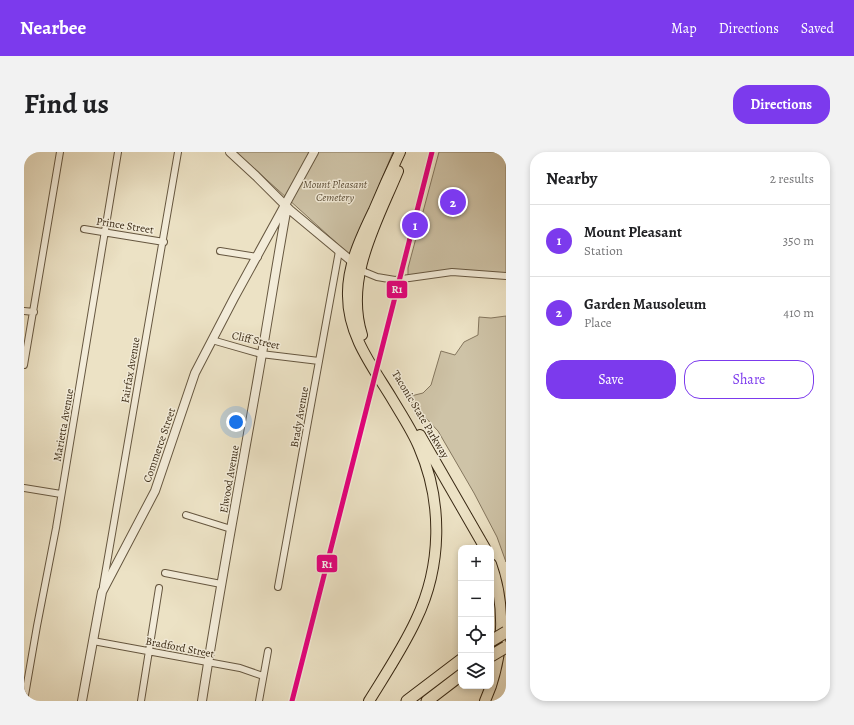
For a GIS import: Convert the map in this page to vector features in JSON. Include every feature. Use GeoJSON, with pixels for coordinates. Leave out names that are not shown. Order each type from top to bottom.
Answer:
{"type":"FeatureCollection","features":[{"type":"Feature","properties":{"kind":"highway","name":"Taconic State Parkway"},"geometry":{"type":"LineString","coordinates":[[400,152],[364,230],[356,267],[357,315],[361,333],[371,359],[412,421],[483,545]]}},
{"type":"Feature","properties":{"kind":"highway","name":"Taconic State Parkway"},"geometry":{"type":"LineString","coordinates":[[356,267],[368,243],[406,152]]}},
{"type":"Feature","properties":{"kind":"highway","name":"Taconic State Parkway"},"geometry":{"type":"LineString","coordinates":[[369,701],[420,612],[430,580],[436,541],[434,500],[424,460],[411,430],[384,380]]}},
{"type":"Feature","properties":{"kind":"highway"},"geometry":{"type":"LineString","coordinates":[[494,576],[499,595],[501,622],[500,651],[494,674]]}},
{"type":"Feature","properties":{"kind":"highway"},"geometry":{"type":"LineString","coordinates":[[494,639],[506,632]]}},
{"type":"Feature","properties":{"kind":"highway"},"geometry":{"type":"LineString","coordinates":[[494,654],[506,647]]}},
{"type":"Feature","properties":{"kind":"highway"},"geometry":{"type":"LineString","coordinates":[[407,701],[458,662]]}},
{"type":"Feature","properties":{"kind":"highway"},"geometry":{"type":"LineString","coordinates":[[427,701],[458,677]]}},
{"type":"Feature","properties":{"kind":"highway"},"geometry":{"type":"LineString","coordinates":[[485,701],[490,689]]}},
{"type":"Feature","properties":{"kind":"street"},"geometry":{"type":"LineString","coordinates":[[24,365],[60,152]]}},
{"type":"Feature","properties":{"kind":"street","name":"Marietta Avenue"},"geometry":{"type":"LineString","coordinates":[[24,701],[61,494],[118,152]]}},
{"type":"Feature","properties":{"kind":"street","name":"Fairfax Avenue"},"geometry":{"type":"LineString","coordinates":[[102,592],[164,242],[178,152]]}},
{"type":"Feature","properties":{"kind":"street"},"geometry":{"type":"LineString","coordinates":[[230,152],[285,205],[364,273],[388,279],[413,278],[449,273],[506,276]]}},
{"type":"Feature","properties":{"kind":"street","name":"Commerce Street"},"geometry":{"type":"LineString","coordinates":[[82,701],[102,592],[155,491],[195,373],[314,152]]}},
{"type":"Feature","properties":{"kind":"street","name":"Commerce Street"},"geometry":{"type":"LineString","coordinates":[[277,260],[286,212],[285,205]]}},
{"type":"Feature","properties":{"kind":"street","name":"Prince Street"},"geometry":{"type":"LineString","coordinates":[[84,229],[164,242]]}},
{"type":"Feature","properties":{"kind":"street"},"geometry":{"type":"LineString","coordinates":[[220,251],[258,257]]}},
{"type":"Feature","properties":{"kind":"street","name":"Brady Avenue"},"geometry":{"type":"LineString","coordinates":[[278,587],[339,251]]}},
{"type":"Feature","properties":{"kind":"street","name":"Elwood Avenue"},"geometry":{"type":"LineString","coordinates":[[202,701],[261,354],[273,294],[277,260]]}},
{"type":"Feature","properties":{"kind":"street"},"geometry":{"type":"LineString","coordinates":[[24,311],[34,312]]}},
{"type":"Feature","properties":{"kind":"street","name":"Cliff Street"},"geometry":{"type":"LineString","coordinates":[[212,340],[261,354],[319,361]]}},
{"type":"Feature","properties":{"kind":"street"},"geometry":{"type":"LineString","coordinates":[[24,488],[61,494]]}},
{"type":"Feature","properties":{"kind":"street"},"geometry":{"type":"LineString","coordinates":[[186,515],[231,529]]}},
{"type":"Feature","properties":{"kind":"street"},"geometry":{"type":"LineString","coordinates":[[165,573],[221,584]]}},
{"type":"Feature","properties":{"kind":"street"},"geometry":{"type":"LineString","coordinates":[[141,701],[159,588]]}},
{"type":"Feature","properties":{"kind":"street","name":"Bradford Street"},"geometry":{"type":"LineString","coordinates":[[93,641],[240,668],[263,676]]}},
{"type":"Feature","properties":{"kind":"street"},"geometry":{"type":"LineString","coordinates":[[260,701],[268,651]]}},
{"type":"Feature","properties":{"kind":"green space","name":"Mount Pleasant Cemetery"},"geometry":{"type":"Polygon","coordinates":[[[236,152],[393,152],[350,255],[236,152]]]}},
{"type":"Feature","properties":{"kind":"green space"},"geometry":{"type":"Polygon","coordinates":[[[439,152],[506,152],[506,273],[408,276],[408,268],[439,152]]]}},
{"type":"Feature","properties":{"kind":"green space"},"geometry":{"type":"Polygon","coordinates":[[[506,316],[506,562],[497,537],[474,493],[438,431],[411,402],[411,396],[423,393],[431,385],[441,351],[455,355],[464,342],[478,335],[479,317],[491,318],[506,316]]]}},
{"type":"Feature","properties":{"kind":"transit line","name":"R1"},"geometry":{"type":"LineString","coordinates":[[292,701],[432,152]]}},
{"type":"Feature","properties":{"kind":"place","name":"Garden Mausoleum"},"geometry":{"type":"Point","coordinates":[453,202]}},
{"type":"Feature","properties":{"kind":"place","name":"Mount Pleasant"},"geometry":{"type":"Point","coordinates":[415,225]}}]}
